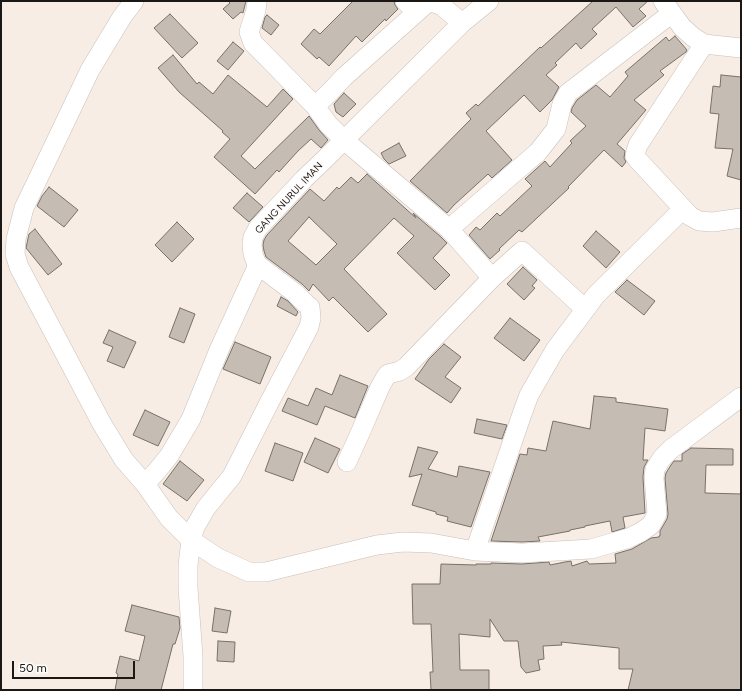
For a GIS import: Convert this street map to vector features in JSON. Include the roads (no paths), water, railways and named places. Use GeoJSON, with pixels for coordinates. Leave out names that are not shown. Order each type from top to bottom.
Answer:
{"type":"FeatureCollection","features":[{"type":"Feature","properties":{"kind":"street"},"geometry":{"type":"LineString","coordinates":[[134,1],[122,17],[90,70],[24,208],[16,239],[16,254],[18,267],[102,424],[124,460],[145,484],[169,518],[193,534],[218,558],[249,572],[266,572],[377,545],[403,542],[431,542],[475,550],[522,553],[591,549],[629,538],[651,525],[657,514],[654,478],[655,469],[662,458],[671,449],[741,397]]}},
{"type":"Feature","properties":{"kind":"street"},"geometry":{"type":"LineString","coordinates":[[315,106],[411,6],[431,2],[442,6],[462,24],[489,1]]}},
{"type":"Feature","properties":{"kind":"street"},"geometry":{"type":"LineString","coordinates":[[257,2],[249,32],[253,43],[315,106],[328,124],[344,140],[449,229],[492,278]]}},
{"type":"Feature","properties":{"kind":"street"},"geometry":{"type":"LineString","coordinates":[[449,229],[538,152],[556,129],[562,104],[568,93],[668,7],[682,27],[704,44],[741,48]]}},
{"type":"Feature","properties":{"kind":"street","name":"GANG NURUL IMAN"},"geometry":{"type":"LineString","coordinates":[[258,265],[254,258],[252,245],[253,237],[258,228],[304,178],[462,24]]}},
{"type":"Feature","properties":{"kind":"street"},"geometry":{"type":"LineString","coordinates":[[704,44],[638,145],[635,156],[690,216],[699,220],[713,222],[741,218]]}},
{"type":"Feature","properties":{"kind":"street"},"geometry":{"type":"LineString","coordinates":[[475,550],[529,395],[555,350],[596,296],[683,209]]}},
{"type":"Feature","properties":{"kind":"street"},"geometry":{"type":"LineString","coordinates":[[347,462],[388,374],[400,371],[406,367],[492,278],[522,251],[585,309]]}},
{"type":"Feature","properties":{"kind":"street"},"geometry":{"type":"LineString","coordinates":[[145,484],[168,456],[191,419],[219,350],[258,265],[306,304],[310,308],[311,318],[308,327],[232,476],[206,508],[193,534],[188,565],[188,588],[193,656],[193,690]]}}]}
